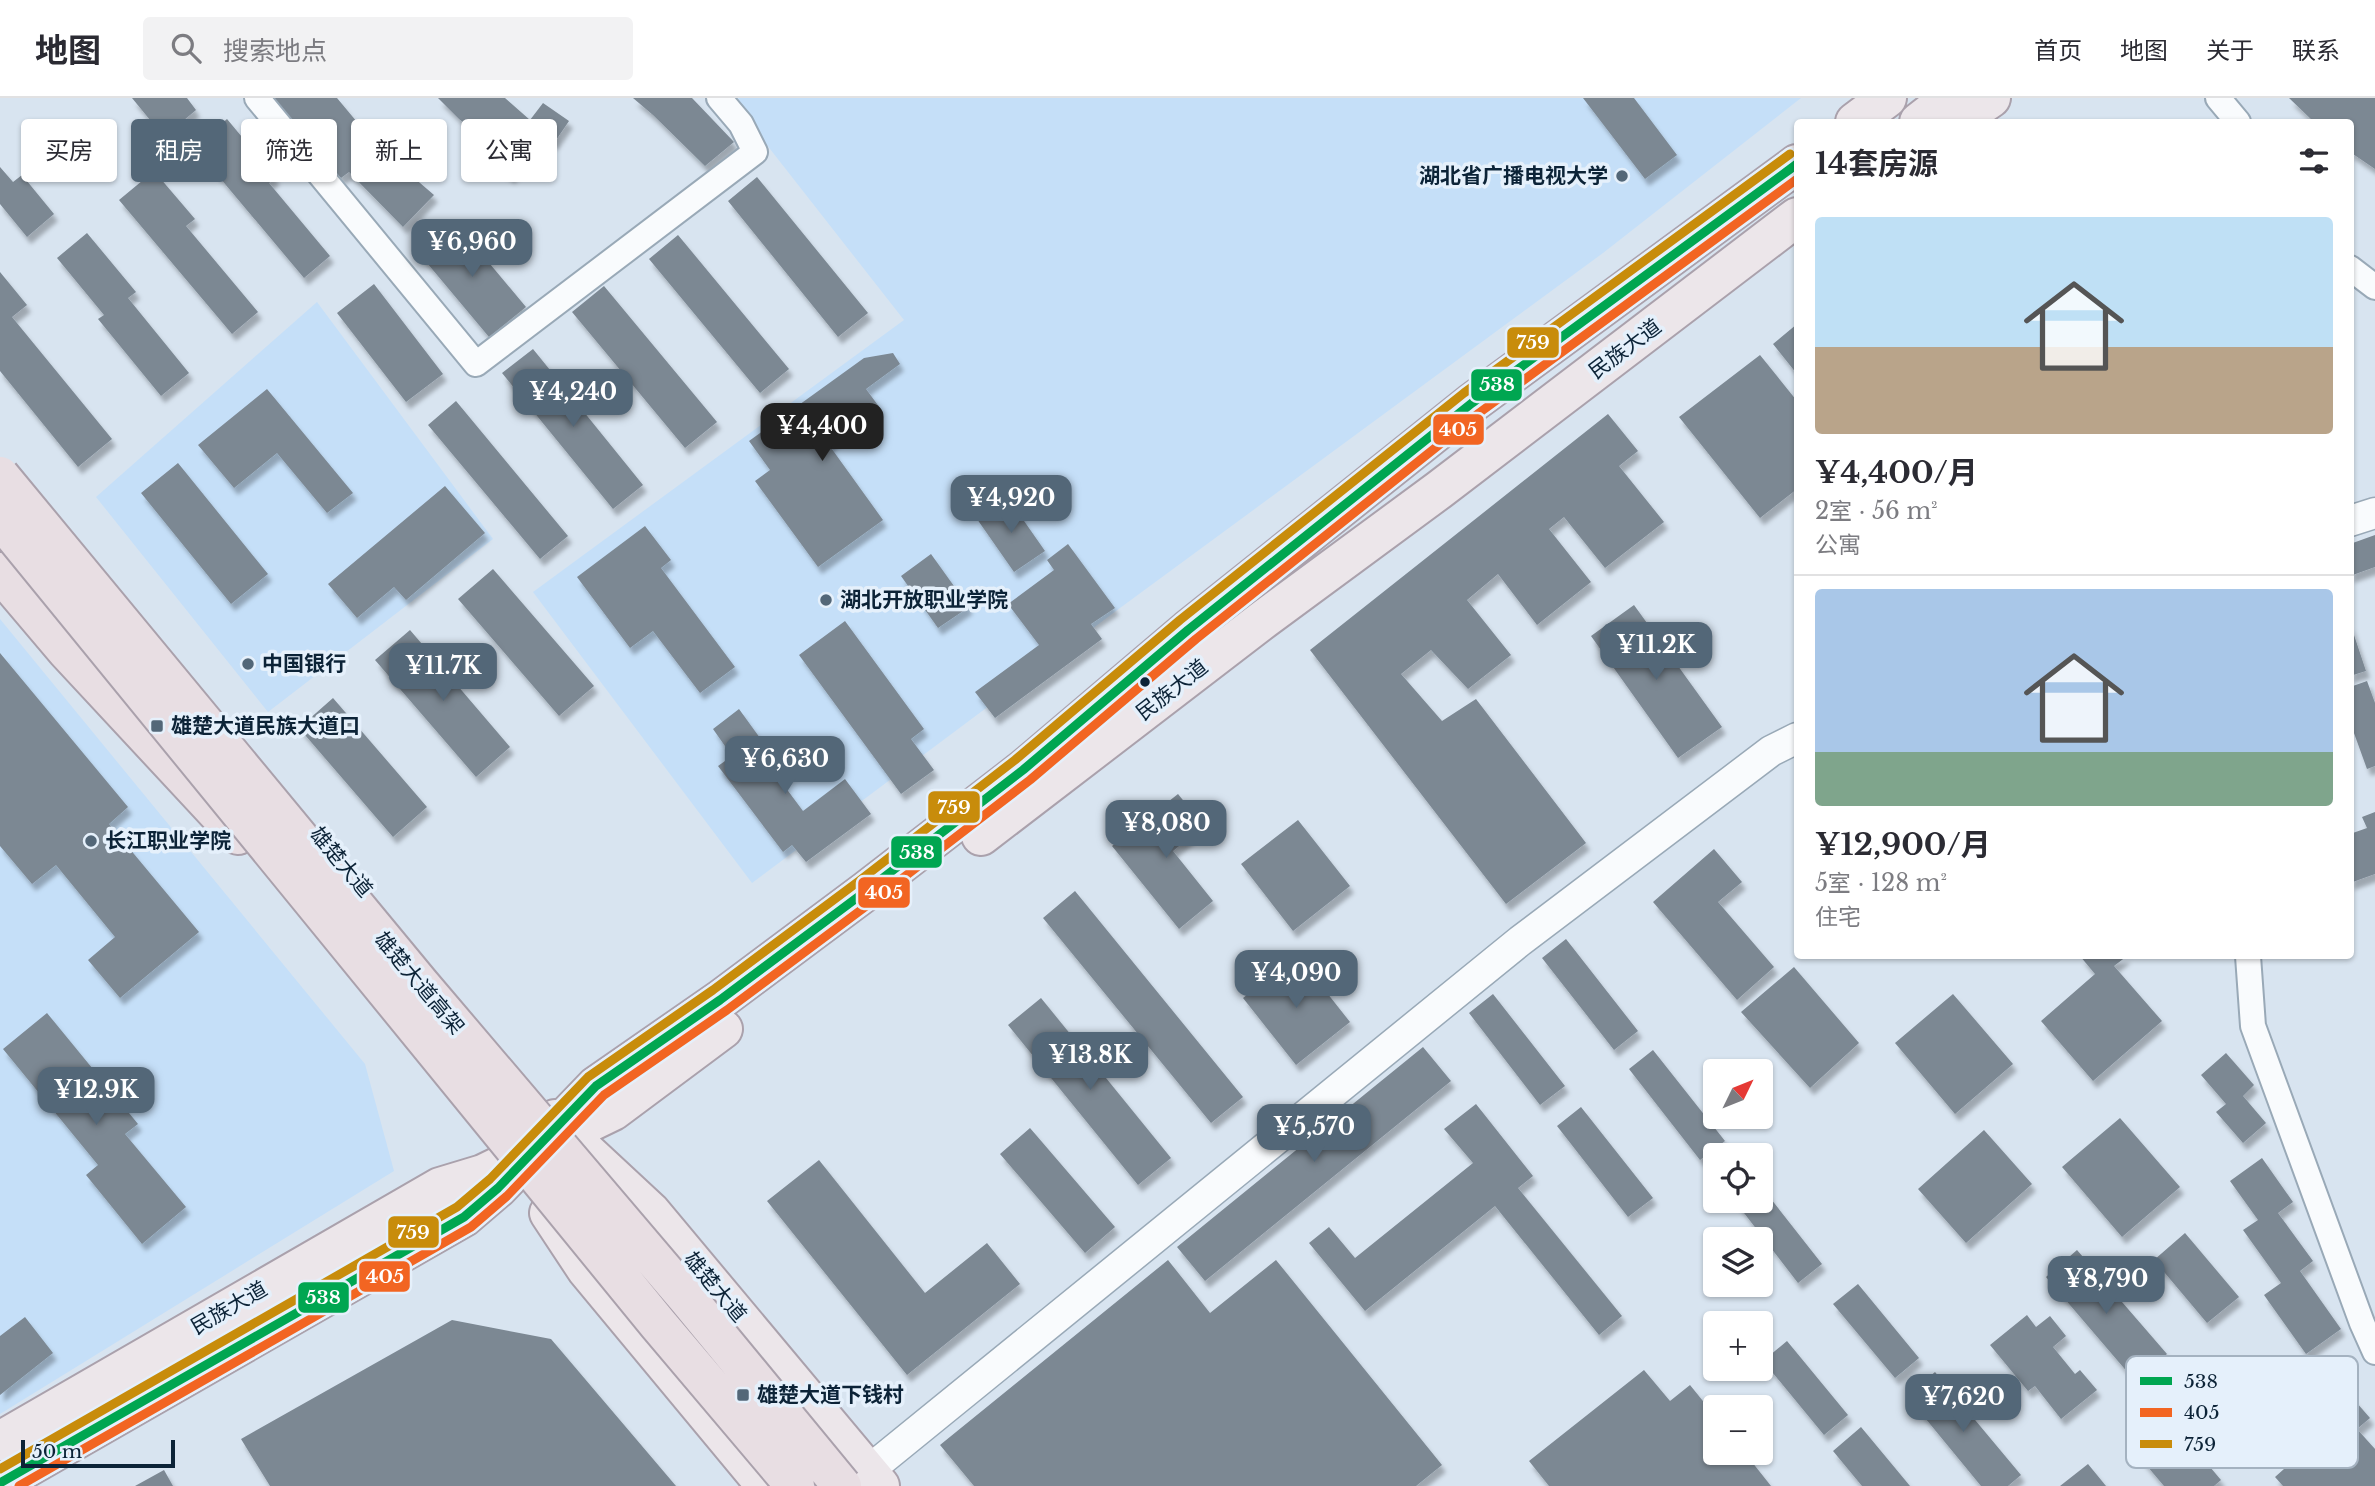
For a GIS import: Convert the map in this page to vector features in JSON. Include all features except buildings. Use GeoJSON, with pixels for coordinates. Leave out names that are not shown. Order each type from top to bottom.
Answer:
{"type":"FeatureCollection","features":[{"type":"Feature","properties":{"kind":"highway","name":"雄楚大道高架"},"geometry":{"type":"LineString","coordinates":[[0,476],[420,984],[688,1299],[864,1481]]}},
{"type":"Feature","properties":{"kind":"highway","name":"雄楚大道高架"},"geometry":{"type":"LineString","coordinates":[[0,518],[649,1313],[795,1486]]}},
{"type":"Feature","properties":{"kind":"highway"},"geometry":{"type":"LineString","coordinates":[[0,572],[66,650],[254,851]]}},
{"type":"Feature","properties":{"kind":"main road"},"geometry":{"type":"LineString","coordinates":[[1856,119],[1873,98]]}},
{"type":"Feature","properties":{"kind":"main road"},"geometry":{"type":"LineString","coordinates":[[1858,119],[1887,98]]}},
{"type":"Feature","properties":{"kind":"main road"},"geometry":{"type":"LineString","coordinates":[[1923,119],[1950,98]]}},
{"type":"Feature","properties":{"kind":"main road"},"geometry":{"type":"LineString","coordinates":[[1960,119],[1991,98]]}},
{"type":"Feature","properties":{"kind":"main road","name":"民族大道"},"geometry":{"type":"LineString","coordinates":[[0,1483],[464,1217],[539,1146],[596,1086],[720,1000],[1013,778],[1188,630],[1472,403],[1794,166]]}},
{"type":"Feature","properties":{"kind":"main road","name":"民族大道"},"geometry":{"type":"LineString","coordinates":[[0,1441],[440,1187],[484,1174],[613,1111],[846,938],[1264,619],[1439,491],[1794,220]]}},
{"type":"Feature","properties":{"kind":"main road","name":"雄楚大道"},"geometry":{"type":"LineString","coordinates":[[0,454],[539,1146],[586,1269],[766,1486]]}},
{"type":"Feature","properties":{"kind":"main road","name":"雄楚大道"},"geometry":{"type":"LineString","coordinates":[[0,542],[254,851],[539,1146],[651,1212],[864,1481]]}},
{"type":"Feature","properties":{"kind":"street"},"geometry":{"type":"LineString","coordinates":[[257,98],[476,364],[755,152],[741,124],[719,98]]}},
{"type":"Feature","properties":{"kind":"street"},"geometry":{"type":"LineString","coordinates":[[2218,98],[2236,119]]}},
{"type":"Feature","properties":{"kind":"street"},"geometry":{"type":"LineString","coordinates":[[2354,271],[2375,287]]}},
{"type":"Feature","properties":{"kind":"street"},"geometry":{"type":"LineString","coordinates":[[2354,520],[2375,513]]}},
{"type":"Feature","properties":{"kind":"street"},"geometry":{"type":"LineString","coordinates":[[864,1481],[1520,941],[1771,751],[1794,740]]}},
{"type":"Feature","properties":{"kind":"street"},"geometry":{"type":"LineString","coordinates":[[2248,959],[2252,1026],[2375,1352]]}},
{"type":"Feature","properties":{"kind":"shaded area"},"geometry":{"type":"Polygon","coordinates":[[[730,98],[1801,98],[1603,253],[752,883],[533,592],[904,320],[730,98]]]}},
{"type":"Feature","properties":{"kind":"shaded area"},"geometry":{"type":"Polygon","coordinates":[[[317,302],[493,539],[268,712],[96,497],[317,302]]]}},
{"type":"Feature","properties":{"kind":"shaded area","name":"长江职业学院"},"geometry":{"type":"Polygon","coordinates":[[[0,619],[365,1064],[394,1171],[0,1414],[0,619]]]}},
{"type":"Feature","properties":{"kind":"transit line","name":"759"},"geometry":{"type":"LineString","coordinates":[[0,1469],[457,1207],[490,1179],[588,1077],[713,990],[859,881],[1015,760],[1180,620],[1464,393],[1790,154]]}},
{"type":"Feature","properties":{"kind":"transit line","name":"538"},"geometry":{"type":"LineString","coordinates":[[0,1483],[464,1217],[498,1188],[596,1086],[720,1000],[866,891],[1023,770],[1188,630],[1472,403],[1794,166]]}},
{"type":"Feature","properties":{"kind":"transit line","name":"405"},"geometry":{"type":"LineString","coordinates":[[19,1486],[471,1227],[507,1196],[604,1095],[727,1010],[873,901],[1030,780],[1196,639],[1479,413],[1794,181]]}},
{"type":"Feature","properties":{"kind":"place","name":"湖北省广播电视大学"},"geometry":{"type":"Point","coordinates":[1622,176]}},
{"type":"Feature","properties":{"kind":"place","name":"湖北开放职业学院"},"geometry":{"type":"Point","coordinates":[826,600]}},
{"type":"Feature","properties":{"kind":"place","name":"中国银行"},"geometry":{"type":"Point","coordinates":[248,664]}},
{"type":"Feature","properties":{"kind":"place","name":"雄楚大道民族大道口"},"geometry":{"type":"Point","coordinates":[157,726]}},
{"type":"Feature","properties":{"kind":"place","name":"长江职业学院"},"geometry":{"type":"Point","coordinates":[91,841]}},
{"type":"Feature","properties":{"kind":"place","name":"雄楚大道下钱村"},"geometry":{"type":"Point","coordinates":[743,1395]}}]}
